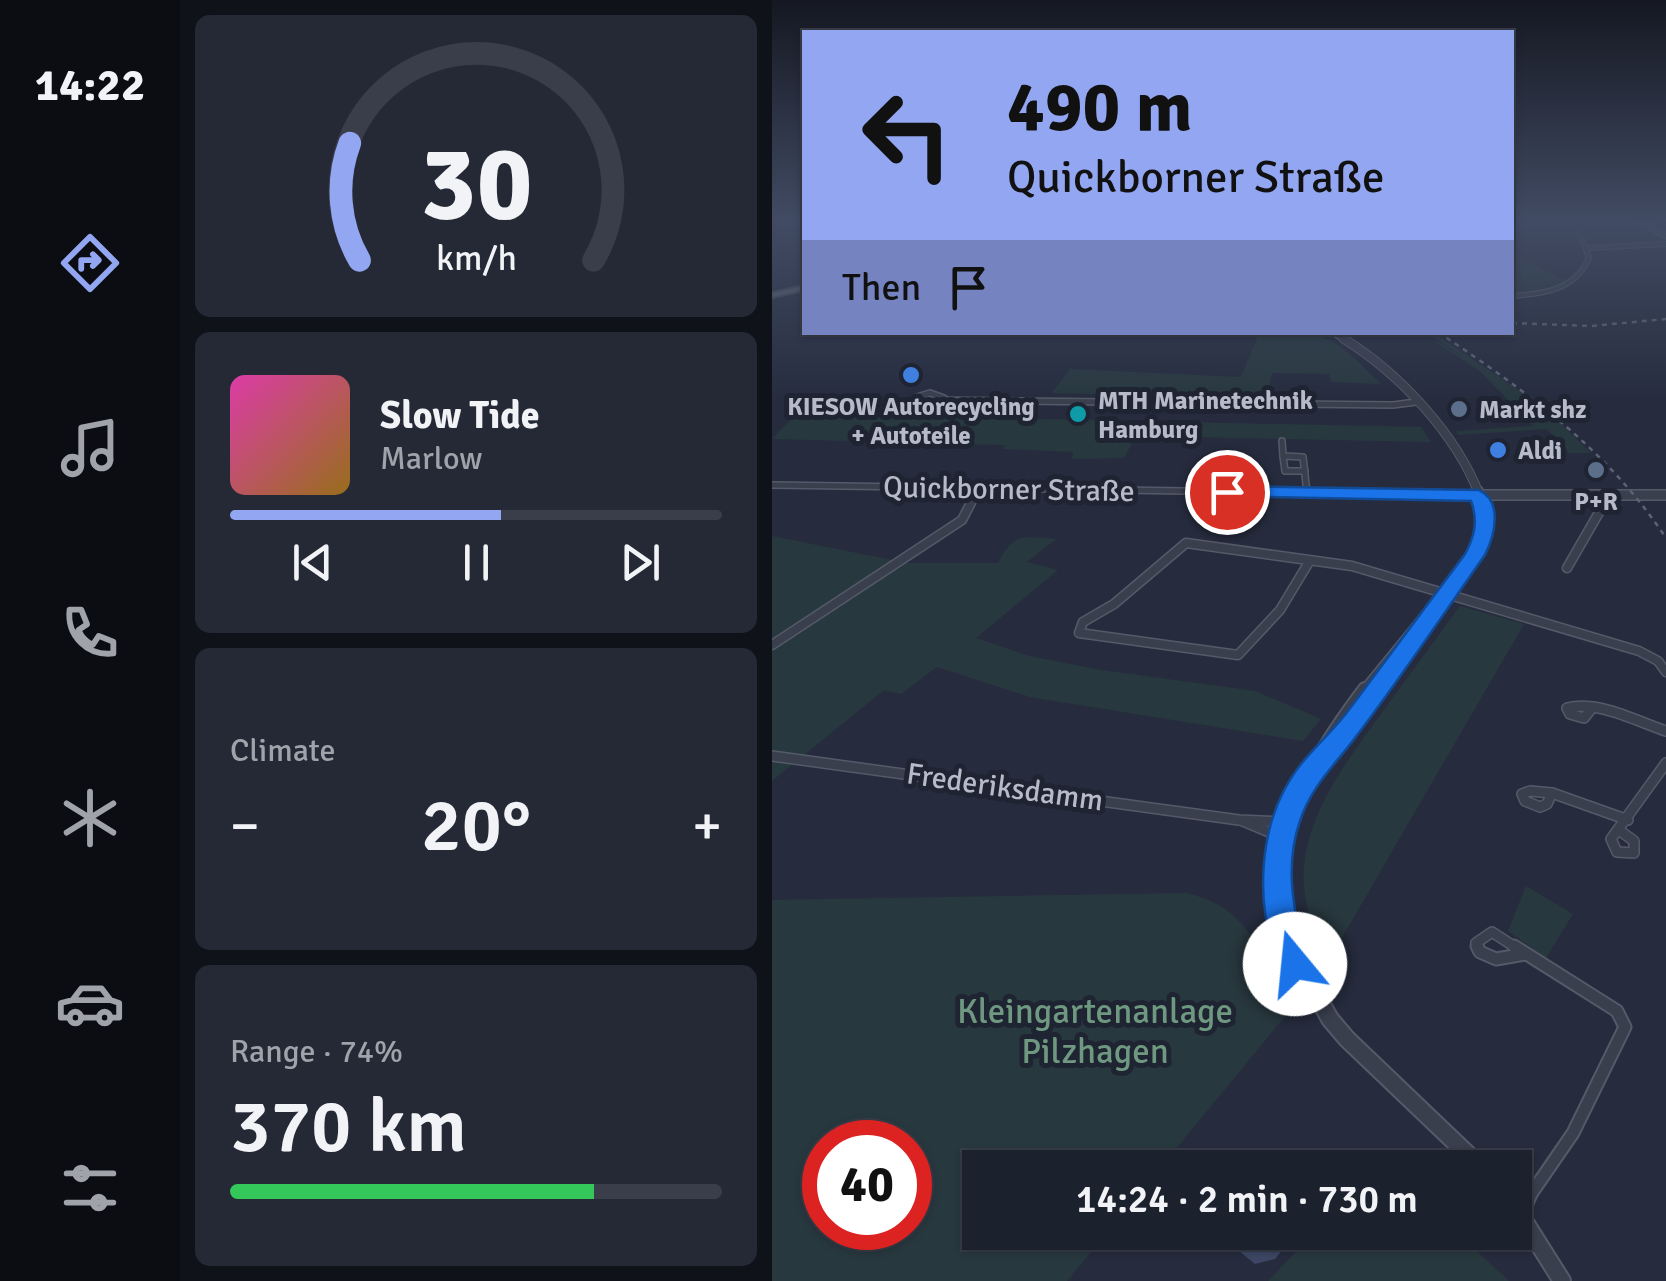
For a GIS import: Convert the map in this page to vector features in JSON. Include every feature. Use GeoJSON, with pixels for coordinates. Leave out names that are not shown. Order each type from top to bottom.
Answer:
{"type":"FeatureCollection","features":[{"type":"Feature","properties":{"kind":"main road"},"geometry":{"type":"LineString","coordinates":[[772,296],[802,289]]}},
{"type":"Feature","properties":{"kind":"street"},"geometry":{"type":"LineString","coordinates":[[1514,296],[1569,283]]}},
{"type":"Feature","properties":{"kind":"street"},"geometry":{"type":"LineString","coordinates":[[1337,335],[1372,360],[1416,402],[1448,442],[1486,514],[1483,539],[1406,653],[1344,735],[1310,772],[1283,830],[1276,868],[1280,913],[1287,944],[1302,978],[1354,1048],[1463,1150]]}},
{"type":"Feature","properties":{"kind":"street"},"geometry":{"type":"LineString","coordinates":[[944,398],[1416,402]]}},
{"type":"Feature","properties":{"kind":"street"},"geometry":{"type":"LineString","coordinates":[[1282,441],[1285,471],[1304,472]]}},
{"type":"Feature","properties":{"kind":"street"},"geometry":{"type":"LineString","coordinates":[[1284,456],[1303,457],[1306,493]]}},
{"type":"Feature","properties":{"kind":"street","name":"Quickborner Straße"},"geometry":{"type":"LineString","coordinates":[[773,486],[1597,498],[1666,495]]}},
{"type":"Feature","properties":{"kind":"street"},"geometry":{"type":"LineString","coordinates":[[772,645],[962,520],[978,489]]}},
{"type":"Feature","properties":{"kind":"street"},"geometry":{"type":"LineString","coordinates":[[1568,568],[1601,509],[1597,498]]}},
{"type":"Feature","properties":{"kind":"street"},"geometry":{"type":"LineString","coordinates":[[1310,562],[1291,586],[1280,610],[1238,656],[1103,639],[1079,632],[1083,622],[1114,604],[1186,542],[1352,566],[1642,652],[1658,660],[1666,672]]}},
{"type":"Feature","properties":{"kind":"street"},"geometry":{"type":"LineString","coordinates":[[1592,708],[1666,732]]}},
{"type":"Feature","properties":{"kind":"street","name":"Frederiksdamm"},"geometry":{"type":"LineString","coordinates":[[772,756],[1238,820],[1283,830]]}},
{"type":"Feature","properties":{"kind":"street"},"geometry":{"type":"LineString","coordinates":[[1619,830],[1666,763]]}},
{"type":"Feature","properties":{"kind":"street"},"geometry":{"type":"LineString","coordinates":[[1552,794],[1628,820]]}},
{"type":"Feature","properties":{"kind":"street"},"geometry":{"type":"LineString","coordinates":[[1526,954],[1616,1011],[1625,1028],[1573,1133],[1532,1194]]}},
{"type":"Feature","properties":{"kind":"street"},"geometry":{"type":"LineString","coordinates":[[1532,1233],[1562,1281]]}},
{"type":"Feature","properties":{"kind":"green space"},"geometry":{"type":"Polygon","coordinates":[[[1514,283],[1564,283],[1552,289],[1514,295],[1514,283]]]}},
{"type":"Feature","properties":{"kind":"green space"},"geometry":{"type":"Polygon","coordinates":[[[1258,335],[1308,335],[1339,346],[1381,384],[1331,382],[1329,374],[1272,373],[1267,398],[1052,393],[1070,369],[1241,377],[1258,335]]]}},
{"type":"Feature","properties":{"kind":"green space"},"geometry":{"type":"Polygon","coordinates":[[[1425,335],[1464,357],[1430,335],[1437,335],[1545,408],[1591,453],[1569,453],[1547,429],[1458,435],[1456,431],[1533,426],[1481,372],[1425,335]]]}},
{"type":"Feature","properties":{"kind":"green space"},"geometry":{"type":"Polygon","coordinates":[[[796,414],[1421,427],[1431,442],[1136,436],[1124,458],[1072,459],[1073,452],[1003,449],[1005,445],[772,439],[796,414]]]}},
{"type":"Feature","properties":{"kind":"green space"},"geometry":{"type":"Polygon","coordinates":[[[772,536],[907,563],[998,563],[1009,545],[1021,538],[1056,539],[1027,562],[1058,570],[976,638],[1029,656],[1101,670],[1255,691],[1321,719],[1303,741],[1030,697],[937,667],[901,694],[884,690],[772,781],[772,536]]]}},
{"type":"Feature","properties":{"kind":"green space"},"geometry":{"type":"Polygon","coordinates":[[[1460,606],[1524,624],[1329,960],[1312,925],[1304,891],[1312,829],[1342,770],[1460,606]]]}},
{"type":"Feature","properties":{"kind":"green space"},"geometry":{"type":"Polygon","coordinates":[[[1526,886],[1573,914],[1546,958],[1508,931],[1526,886]]]}},
{"type":"Feature","properties":{"kind":"green space","name":"Kleingartenanlage Pilzhagen"},"geometry":{"type":"Polygon","coordinates":[[[1186,893],[1209,900],[1241,923],[1262,955],[1286,1015],[1175,1150],[962,1150],[962,1250],[1093,1250],[1067,1281],[772,1281],[772,900],[1186,893]]]}},
{"type":"Feature","properties":{"kind":"green space"},"geometry":{"type":"Polygon","coordinates":[[[1298,1250],[1475,1250],[1509,1281],[1268,1281],[1298,1250]]]}},
{"type":"Feature","properties":{"kind":"water"},"geometry":{"type":"Polygon","coordinates":[[[1238,1250],[1282,1250],[1275,1259],[1255,1264],[1238,1250]]]}},
{"type":"Feature","properties":{"kind":"railway"},"geometry":{"type":"LineString","coordinates":[[1514,323],[1591,326],[1666,319]]}},
{"type":"Feature","properties":{"kind":"railway"},"geometry":{"type":"LineString","coordinates":[[1442,335],[1533,400],[1591,449],[1643,506],[1666,538]]}},
{"type":"Feature","properties":{"kind":"place","name":"KIESOW Autorecycling + Autoteile"},"geometry":{"type":"Point","coordinates":[911,375]}},
{"type":"Feature","properties":{"kind":"place","name":"Markt shz"},"geometry":{"type":"Point","coordinates":[1459,409]}},
{"type":"Feature","properties":{"kind":"place","name":"MTH Marinetechnik Hamburg"},"geometry":{"type":"Point","coordinates":[1078,414]}},
{"type":"Feature","properties":{"kind":"place","name":"Aldi"},"geometry":{"type":"Point","coordinates":[1498,450]}},
{"type":"Feature","properties":{"kind":"place","name":"P+R"},"geometry":{"type":"Point","coordinates":[1596,470]}},
{"type":"Feature","properties":{"kind":"route"},"geometry":{"type":"LineString","coordinates":[[1227,492],[1479,495],[1486,514],[1483,539],[1475,555],[1344,735],[1310,772],[1285,822],[1278,848],[1276,884],[1287,944],[1295,964]]}}]}
